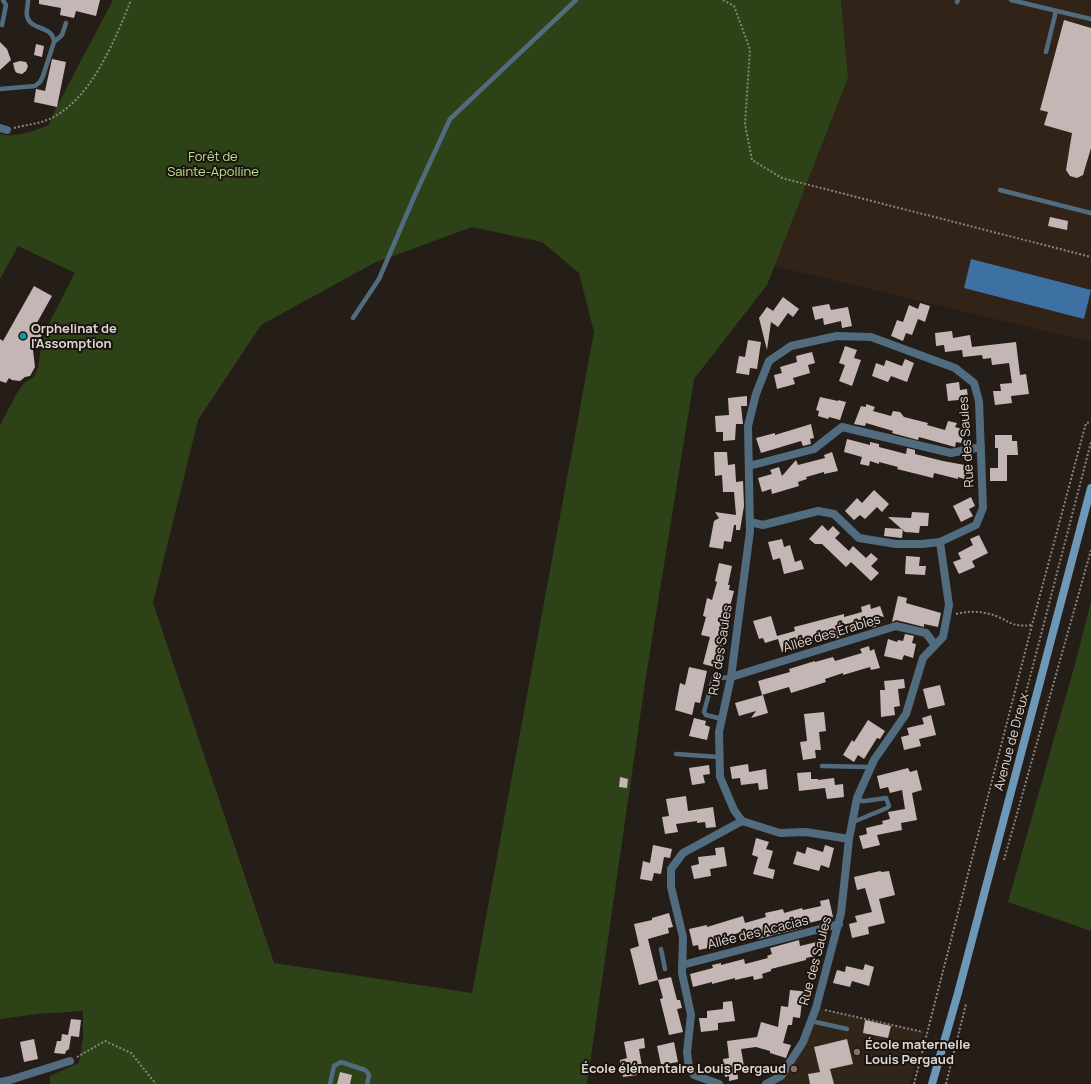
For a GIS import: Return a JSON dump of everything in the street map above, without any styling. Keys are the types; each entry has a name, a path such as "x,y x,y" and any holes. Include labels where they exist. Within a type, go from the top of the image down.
{"main road":[{"name":"Avenue de Dreux","path":"932,1084 958,993 1090,492"},
{"name":"Avenue de Dreux","path":"938,1084 958,993"}],"street":[{"name":"Rue des Saules","path":"742,821 734,810 720,777 719,757 720,732 731,677 750,522 748,426 756,394 768,361 791,346 837,336 871,337 955,368 974,383 979,401 983,508 976,525 940,542 949,605 943,637 923,658 906,714 874,760 857,798 849,840 839,924 816,1008 803,1042 781,1076 766,1084"},
{"path":"749,466 814,449 842,427 951,453 981,447"},
{"path":"750,522 763,525 818,511 834,514 859,538 896,544 940,542"},
{"name":"Allée des Érables","path":"731,677 896,626 926,633 935,645"},
{"path":"720,1084 694,1076 689,1068 687,1052 691,1015 682,973 683,937 671,887 671,869 683,853 742,821 780,833 806,832 849,840"},
{"name":"Allée des Acacias","path":"682,965 839,924"},
{"path":"0,1082 70,1061"}],"lane":[{"path":"2,25 6,5 3,0"},
{"path":"28,0 26,15 29,21 32,24 52,33 54,42"},
{"path":"353,318 379,279 450,119 576,0"},
{"path":"1011,0 1091,19"},
{"path":"1046,52 1056,11"},
{"path":"0,89 35,86 40,82 54,42 62,35 66,23"},
{"path":"1000,190 1091,213"},
{"path":"722,719 706,715 704,712 713,679 731,677"},
{"path":"676,754 719,757"},
{"path":"822,766 870,767"},
{"path":"852,822 889,806 886,798 865,801 857,798"},
{"path":"660,949 665,969"},
{"path":"811,1021 847,1029"},
{"path":"330,1084 334,1066 341,1062 368,1072 369,1076 366,1084"}],"path":[{"path":"4,129 47,120 69,108 94,78 120,29 131,0"},
{"path":"723,0 734,6 750,49 745,124 752,160 782,178 1091,257"},
{"path":"914,1084 1032,625 1086,423 1091,422"},
{"path":"1001,791 1091,442"},
{"path":"1002,864 1091,550"},
{"path":"947,616 970,611 992,615 1015,626 1032,625"},
{"path":"946,1084 966,1001"},
{"path":"816,1008 923,1032"},
{"path":"70,1061 105,1041 131,1053 156,1084"}],"shaded area":[{"path":"841,0 1091,0 1091,342 774,266 848,78"},
{"name":"École maternelle Louis Pergaud","path":"816,1008 923,1032 910,1084 766,1084 781,1075 803,1042"}],"green space":[{"name":"Forêt de Sainte-Apolline","path":"113,0 841,0 848,78 767,285 694,379 646,676 587,1084 50,1084 50,1076 79,1063 83,1039 83,1011 37,1014 0,1019 0,425 24,383 34,377 38,368 42,343 50,321 75,273 18,246 0,279 0,134 12,135 31,132 49,125 55,110","holes":["472,227 542,242 579,273 594,332 472,993 274,963 153,603 198,420 261,325 374,263"]},
{"path":"1091,602 1091,931 1008,902"}],"water":[{"path":"971,259 1091,290 1084,319 964,288"}],"building":[{"path":"39,0 100,0 96,16 76,11 74,18 60,15 61,8 39,4"},
{"path":"1064,20 1091,28 1091,148 1083,175 1077,178 1070,176 1066,170 1072,133 1044,125 1048,112 1040,110"},
{"path":"0,42 7,49 11,60 0,70"},
{"path":"36,44 44,46 42,57 34,55"},
{"path":"52,59 66,62 57,107 34,102 36,89 45,91"},
{"path":"20,61 26,62 28,66 26,71 22,74 15,71 13,63"},
{"path":"1050,217 1068,221 1067,230 1048,226"},
{"name":"Orphelinat de l'Assomption","path":"34,286 52,296 34,328 43,333 33,350 35,367 30,376 25,377 20,381 9,378 6,383 0,381 0,339 3,341"},
{"path":"783,297 799,309 793,317 788,313 778,327 771,322 767,350 759,318 767,307 773,311"},
{"path":"920,303 930,306 925,322 918,319 912,335 906,333 903,341 891,336 897,320 903,322 909,305 918,309"},
{"path":"829,304 831,310 848,307 852,326 842,328 841,321 824,325 823,318 815,320 812,307"},
{"path":"952,331 953,338 970,335 972,347 1016,342 1020,375 1026,374 1029,394 1011,396 1012,403 995,405 993,391 1001,391 1000,384 1012,383 1009,363 992,365 991,358 983,359 982,355 963,357 962,350 945,352 944,345 936,346 935,333"},
{"path":"748,340 761,342 757,369 750,368 749,375 736,373 739,356 745,357"},
{"path":"845,346 857,350 854,358 861,360 852,386 839,381 845,365 839,363"},
{"path":"812,352 815,363 808,365 810,373 793,378 795,384 777,389 774,375 782,373 780,367 797,362 796,356"},
{"path":"905,359 914,363 907,382 891,376 888,382 872,376 876,363 884,366 886,360 902,366"},
{"path":"959,382 960,390 967,389 968,399 948,401 946,384"},
{"path":"747,396 747,406 741,406 743,424 736,424 735,440 723,441 723,432 716,432 715,416 729,415 728,398"},
{"path":"820,397 846,402 840,420 818,416 819,411 816,410"},
{"path":"866,404 875,407 873,411 891,416 893,411 900,412 904,417 928,423 927,425 945,430 948,421 957,423 955,427 965,430 961,443 956,442 955,447 919,437 918,440 892,433 893,431 866,423 865,426 854,424 861,406 866,407"},
{"path":"811,424 814,438 810,439 811,444 803,446 801,441 761,453 756,438 775,433 775,435"},
{"path":"995,435 1012,435 1012,441 1017,441 1018,455 1007,455 1007,481 990,481 990,468 998,468 998,448 995,448"},
{"path":"847,439 870,445 870,442 879,444 879,447 906,454 907,448 915,450 915,454 970,466 967,480 934,473 933,478 897,469 898,467 879,462 879,464 870,461 869,466 860,464 862,457 844,452"},
{"path":"714,452 727,452 728,465 735,464 736,482 743,481 744,506 740,530 736,530 736,525 734,525 731,542 724,541 723,549 709,547 714,521 719,518 715,512 736,515 734,492 723,492 722,475 715,476"},
{"path":"832,452 838,471 824,474 824,472 806,477 807,479 798,482 799,486 772,494 771,489 762,492 758,478 772,474 770,470 779,467 782,476 796,460 798,465 825,458 824,455"},
{"path":"874,490 889,504 882,512 877,507 865,519 860,515 854,520 845,511 857,498 862,503"},
{"path":"971,497 975,506 969,509 973,516 961,522 953,506"},
{"path":"912,512 929,513 928,526 920,526 919,533 905,532 888,517 911,518"},
{"path":"822,525 828,531 833,526 840,533 835,538 849,551 853,546 866,558 871,553 878,559 871,566 879,573 871,581 851,562 846,567 822,544 815,544 809,539"},
{"path":"885,528 903,529 902,538 884,536"},
{"path":"979,535 988,553 972,561 975,567 959,574 953,562 961,559 958,553 973,545 970,539"},
{"path":"782,539 784,547 790,545 795,562 801,560 804,569 784,574 780,558 773,560 768,542"},
{"path":"906,556 920,557 919,566 926,566 925,575 905,574"},
{"path":"719,563 732,566 728,585 730,585 729,590 734,591 725,626 728,627 719,658 721,659 719,668 703,664 710,637 701,635 706,617 703,616 707,598 712,600 717,582 715,581"},
{"path":"898,596 907,598 906,603 941,613 938,627 924,624 924,627 896,620 892,622"},
{"path":"870,604 871,609 880,606 884,617 880,616 882,624 872,628 871,623 846,631 847,635 835,639 833,635 803,644 804,647 796,650 796,648 782,652 778,639 765,643 763,638 759,639 753,621 771,616 777,636 795,631 794,627 844,614 844,617 862,612 861,607"},
{"path":"905,634 914,636 912,643 916,644 913,658 904,655 902,660 884,656 888,639 897,642 898,640 903,641"},
{"path":"869,646 870,651 874,649 880,668 871,670 870,667 843,675 843,673 825,679 826,682 791,693 789,687 762,695 758,681 790,672 789,669 815,661 833,657 835,661 862,653 860,649"},
{"path":"689,667 707,671 700,703 695,702 692,715 675,710 680,683 685,685"},
{"path":"904,679 905,688 898,689 900,706 894,707 895,715 881,717 880,690 885,690 884,681"},
{"path":"940,685 945,705 928,709 923,689"},
{"path":"763,695 768,713 751,718 756,711 739,716 735,703"},
{"path":"824,712 826,731 819,732 821,750 815,750 816,758 803,760 800,742 807,741 804,714"},
{"path":"931,715 936,735 919,739 921,746 904,750 901,737 909,735 907,728 924,724 922,718"},
{"path":"694,718 706,721 705,725 710,727 707,740 689,736"},
{"path":"868,720 885,731 880,739 877,738 864,759 858,755 854,762 843,755 852,740 854,742"},
{"path":"748,764 749,772 766,769 768,789 759,790 758,783 741,785 740,778 732,779 730,767"},
{"path":"709,765 710,774 703,775 705,783 692,785 689,768"},
{"path":"908,768 910,772 917,770 922,790 912,793 917,820 901,823 902,830 877,835 880,845 863,849 859,836 867,834 866,828 883,824 882,821 890,819 888,812 905,809 902,790 890,793 888,787 880,789 877,776"},
{"path":"811,772 811,779 818,780 834,778 835,785 843,784 844,797 827,799 825,788 799,791 797,773"},
{"path":"620,777 628,779 627,788 619,787"},
{"path":"686,796 688,811 713,807 716,827 706,828 705,822 697,823 697,821 676,824 678,832 665,834 662,817 669,816 666,799"},
{"path":"756,838 769,842 766,849 773,851 768,868 775,870 773,879 753,874 758,857 752,855"},
{"path":"653,845 672,849 670,858 664,857 661,874 654,873 652,881 640,879 643,861 650,863"},
{"path":"825,845 834,848 829,868 821,865 819,871 793,864 797,851 805,854 807,847 823,852"},
{"path":"724,847 727,866 710,869 711,876 694,879 691,866 699,864 698,857 716,855 715,848"},
{"path":"880,871 889,871 895,895 879,899 885,923 868,927 869,934 852,938 849,924 857,922 855,916 872,912 865,888 857,890 854,877"},
{"path":"829,899 833,917 801,925 802,928 758,939 757,934 752,935 750,930 724,937 725,941 707,946 708,948 699,950 698,945 693,946 689,929 707,925 707,927 743,916 745,923 766,917 765,913 783,909 784,913 802,908 803,910 821,906 820,901"},
{"path":"669,913 673,927 668,928 669,933 648,939 658,980 639,985 630,949 639,946 634,924 652,920 652,918"},
{"path":"799,940 800,946 821,941 824,954 771,969 771,971 762,974 763,978 754,980 753,976 735,980 735,978 693,987 690,974 713,968 712,965 721,963 721,965 744,959 745,964 768,958 767,956 772,954 770,948"},
{"path":"865,964 874,967 869,986 852,981 850,987 833,983 837,970 845,972 846,966 863,970"},
{"path":"671,977 677,1000 680,1000 682,1008 677,1009 683,1032 669,1035 660,999 663,998 658,980"},
{"path":"790,990 810,992 809,1001 802,1001 800,1018 793,1017 792,1025 788,1025 783,1043 791,1045 786,1058 756,1047 741,1049 744,1066 737,1067 738,1079 729,1081 729,1076 725,1077 723,1059 729,1058 727,1041 757,1037 761,1022 778,1027 781,1006 788,1007"},
{"path":"732,1001 735,1021 718,1023 718,1030 701,1032 699,1018 707,1018 707,1011 723,1009 723,1002"},
{"path":"71,1019 81,1020 79,1037 71,1036 69,1049 65,1054 54,1053 57,1041 61,1041 62,1034 68,1035"},
{"path":"865,1020 891,1026 888,1038 863,1033"},
{"path":"644,1038 645,1048 639,1049 642,1066 635,1067 637,1075 623,1077 620,1060 627,1058 624,1042"},
{"path":"34,1039 38,1059 24,1062 20,1042"},
{"path":"847,1039 853,1064 830,1069 834,1084 810,1084 808,1074 820,1072 814,1047"},
{"path":"674,1042 678,1062 661,1065 657,1046"},
{"path":"340,1072 352,1075 350,1084 337,1084"}],"place":[{"name":"Orphelinat de l'Assomption","path":"23,336"},
{"name":"École maternelle Louis Pergaud","path":"857,1052"},
{"name":"École élémentaire Louis Pergaud","path":"794,1069"}]}
